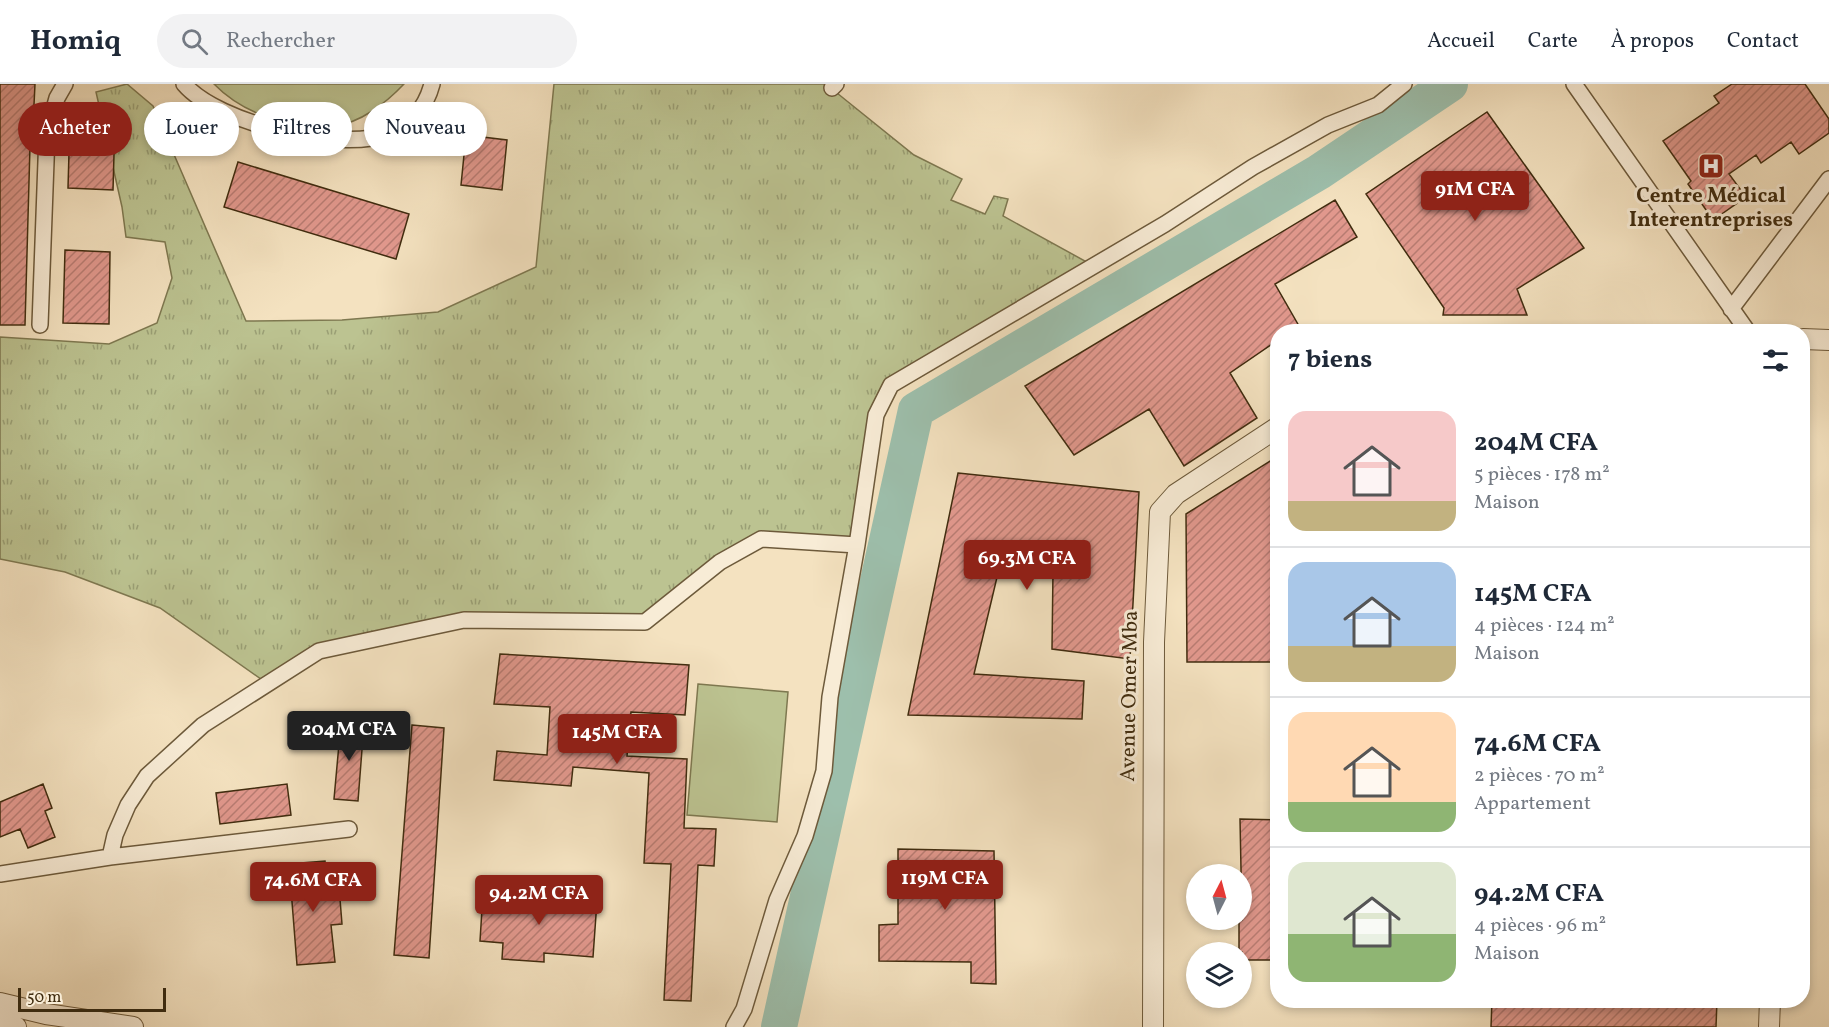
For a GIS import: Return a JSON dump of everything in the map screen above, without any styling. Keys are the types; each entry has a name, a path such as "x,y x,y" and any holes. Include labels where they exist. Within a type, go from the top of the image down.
{"street":[{"path":"40,325 47,134 57,98 65,84"},
{"path":"184,84 190,91 222,111 290,134 373,138 391,133 422,111 432,84"},
{"path":"734,1027 744,1009 777,900 805,836 824,771 830,697 857,545 876,415 891,385 1165,224 1253,167 1328,125 1378,105 1404,84"},
{"path":"1574,84 1742,324"},
{"path":"1731,309 1829,180"},
{"path":"1810,339 1829,340"},
{"name":"Avenue Omer Mba","path":"1153,1027 1154,642 1160,512 1176,494 1270,432"},
{"path":"110,857 124,815 147,776 203,725 319,651 464,620 645,622 720,562 761,539 857,545"},
{"path":"0,874 110,857 349,829"},
{"path":"0,1003 46,1014 133,1027"},
{"path":"1769,1027 1770,1008"},
{"path":"0,1022 16,1027"}],"green space":[{"path":"127,84 148,102 144,102 144,156 175,156 246,321 342,320 438,312 536,267 554,84 836,84 832,89 914,155 962,179 951,200 985,214 994,196 1008,199 1003,216 1094,266 891,385 876,415 857,545 761,539 645,622 464,620 319,651 268,684 160,608 65,572 0,559 0,337 109,344 157,323 172,278 165,242 126,237 110,156 132,156 132,102 98,102 96,92"},
{"path":"214,84 404,84 385,102 364,102 364,116 352,121 352,102 251,102 251,110 226,95"},
{"path":"698,684 788,692 777,822 687,815"}],"building":[{"path":"0,84 35,84 34,102 18,102 18,156 30,156 25,325 0,325"},
{"path":"1732,84 1805,84 1829,119 1829,133 1799,154 1791,142 1761,163 1756,155 1729,174 1746,197 1713,220 1688,184 1691,181 1663,141 1719,103 1714,96"},
{"path":"1487,112 1584,248 1517,289 1527,315 1443,315 1444,308 1366,194"},
{"path":"487,138 507,140 502,190 461,185 464,156 487,156"},
{"path":"69,156 114,156 113,190 68,188"},
{"path":"238,162 409,214 396,259 224,207"},
{"path":"1335,200 1357,237 1275,284 1298,324 1270,324 1270,346 1230,373 1257,418 1184,466 1149,409 1074,455 1025,386"},
{"path":"65,250 110,252 109,324 63,323"},
{"path":"1270,461 1270,662 1187,662 1186,514"},
{"path":"958,473 1139,492 1130,659 1052,649 1053,571 998,573 974,674 1084,681 1082,719 908,715"},
{"path":"500,654 689,665 685,715 631,712 627,756 687,759 684,828 716,829 714,866 698,865 691,1001 664,1000 671,864 644,863 649,773 573,767 571,786 494,780 497,751 547,755 550,707 494,704"},
{"path":"341,722 364,724 358,801 334,799"},
{"path":"412,725 444,728 429,958 394,955"},
{"path":"43,784 52,808 45,811 55,837 28,848 20,829 0,837 0,802"},
{"path":"287,784 291,815 220,824 216,793"},
{"path":"1240,819 1270,820 1270,960 1252,960 1252,942 1239,942 1239,930 1252,930 1252,864 1241,864"},
{"path":"898,849 994,851 996,984 971,983 971,962 879,961 879,925 898,924"},
{"path":"325,861 329,900 340,899 342,924 331,925 335,962 297,965 289,864"},
{"path":"483,893 597,901 593,957 544,953 544,962 502,959 503,943 480,941"},
{"path":"1492,1008 1717,1008 1716,1027 1491,1027"}],"waterway":[{"path":"779,1027 916,410 1319,172 1450,84"}],"place":[{"name":"Centre Médical Interentreprises","path":"1711,166"}]}
